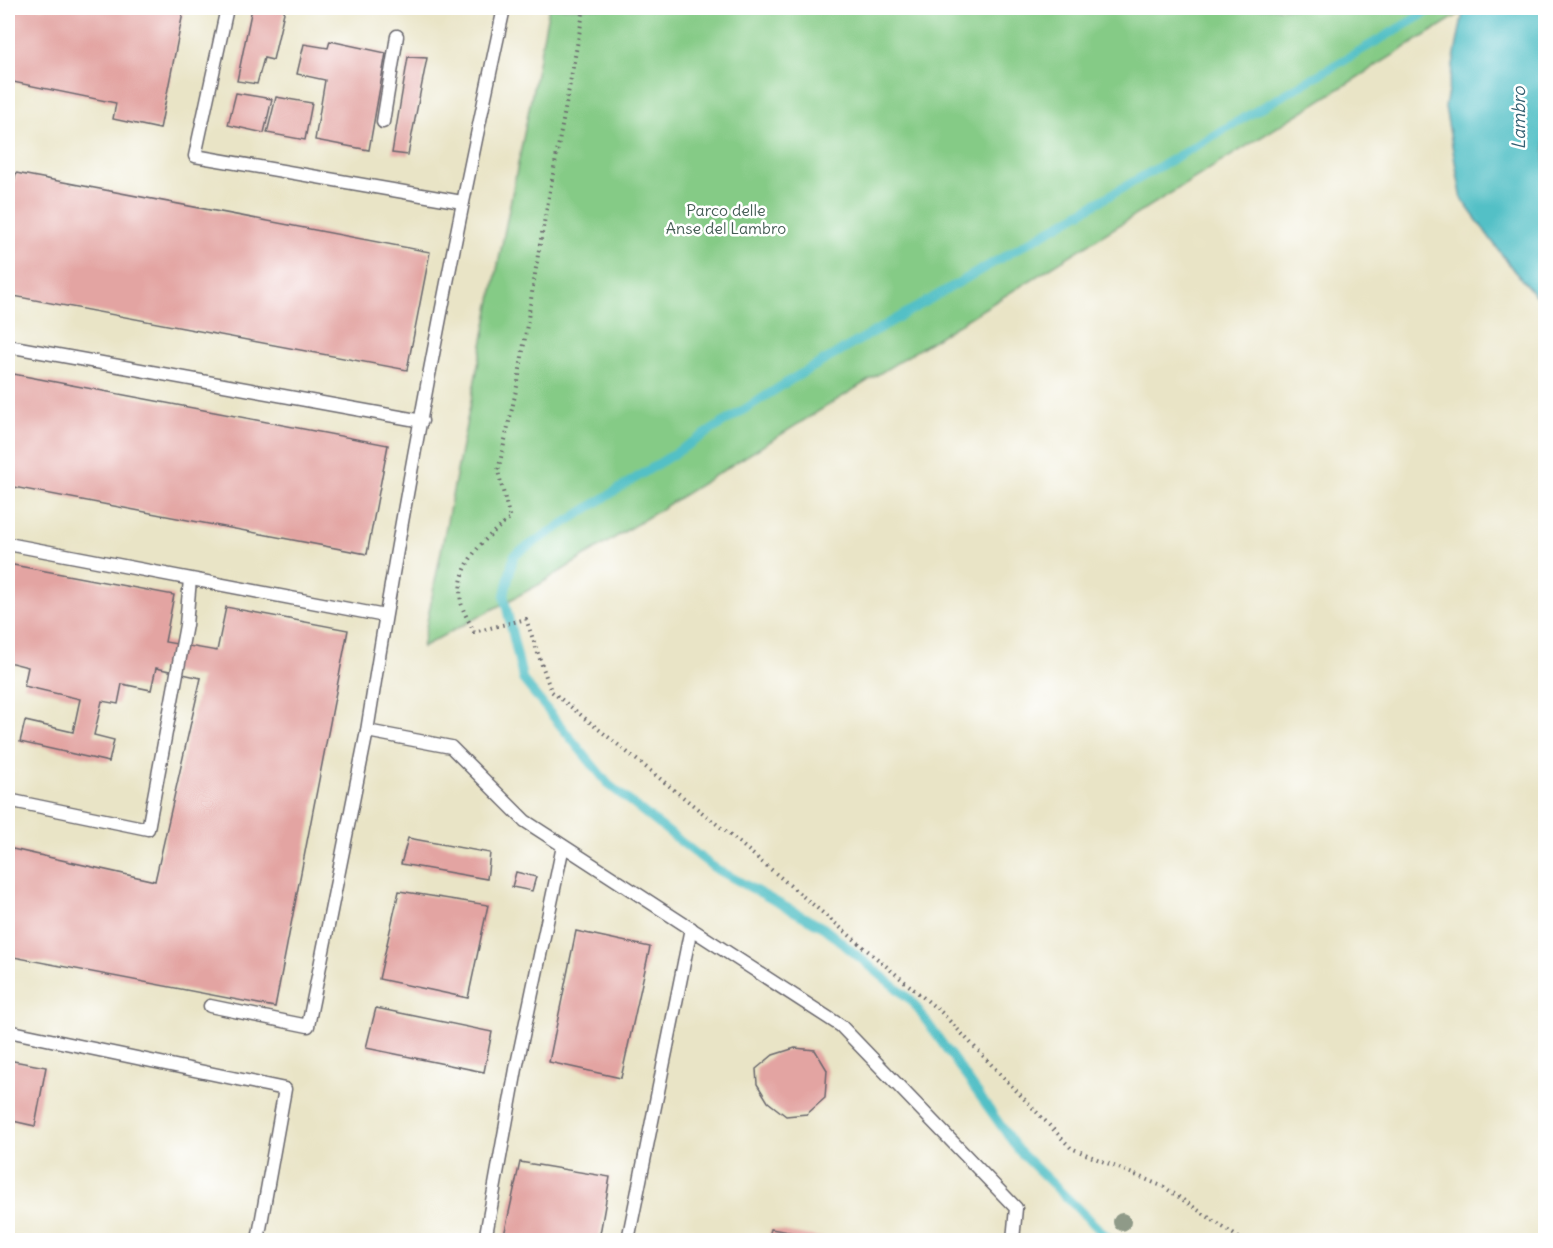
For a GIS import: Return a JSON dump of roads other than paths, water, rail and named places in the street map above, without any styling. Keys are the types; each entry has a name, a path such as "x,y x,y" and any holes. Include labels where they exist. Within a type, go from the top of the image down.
{"lane":[{"path":"227,8 195,156 462,202"},
{"path":"210,1006 308,1026 367,731 385,616 462,202 504,8"},
{"path":"383,122 397,36"},
{"path":"8,346 422,421"},
{"path":"8,544 385,616"},
{"path":"8,800 148,829 186,625 190,579"},
{"path":"367,731 451,747 525,821 841,1026 1016,1208 1013,1240"},
{"path":"485,1240 516,1069 563,846"},
{"path":"628,1240 691,928"},
{"path":"8,1031 285,1089 258,1240"}],"water":[{"name":"Lambro","path":"1467,8 1545,8 1545,306 1514,271 1462,200 1445,107 1463,12"}],"waterway":[{"path":"1110,1240 1019,1151 912,1001 824,928 713,867 609,785 523,680 504,597 514,555 794,378 1434,8"}],"park label":[{"name":"Parco delle Anse del Lambro","path":"726,219"}]}
